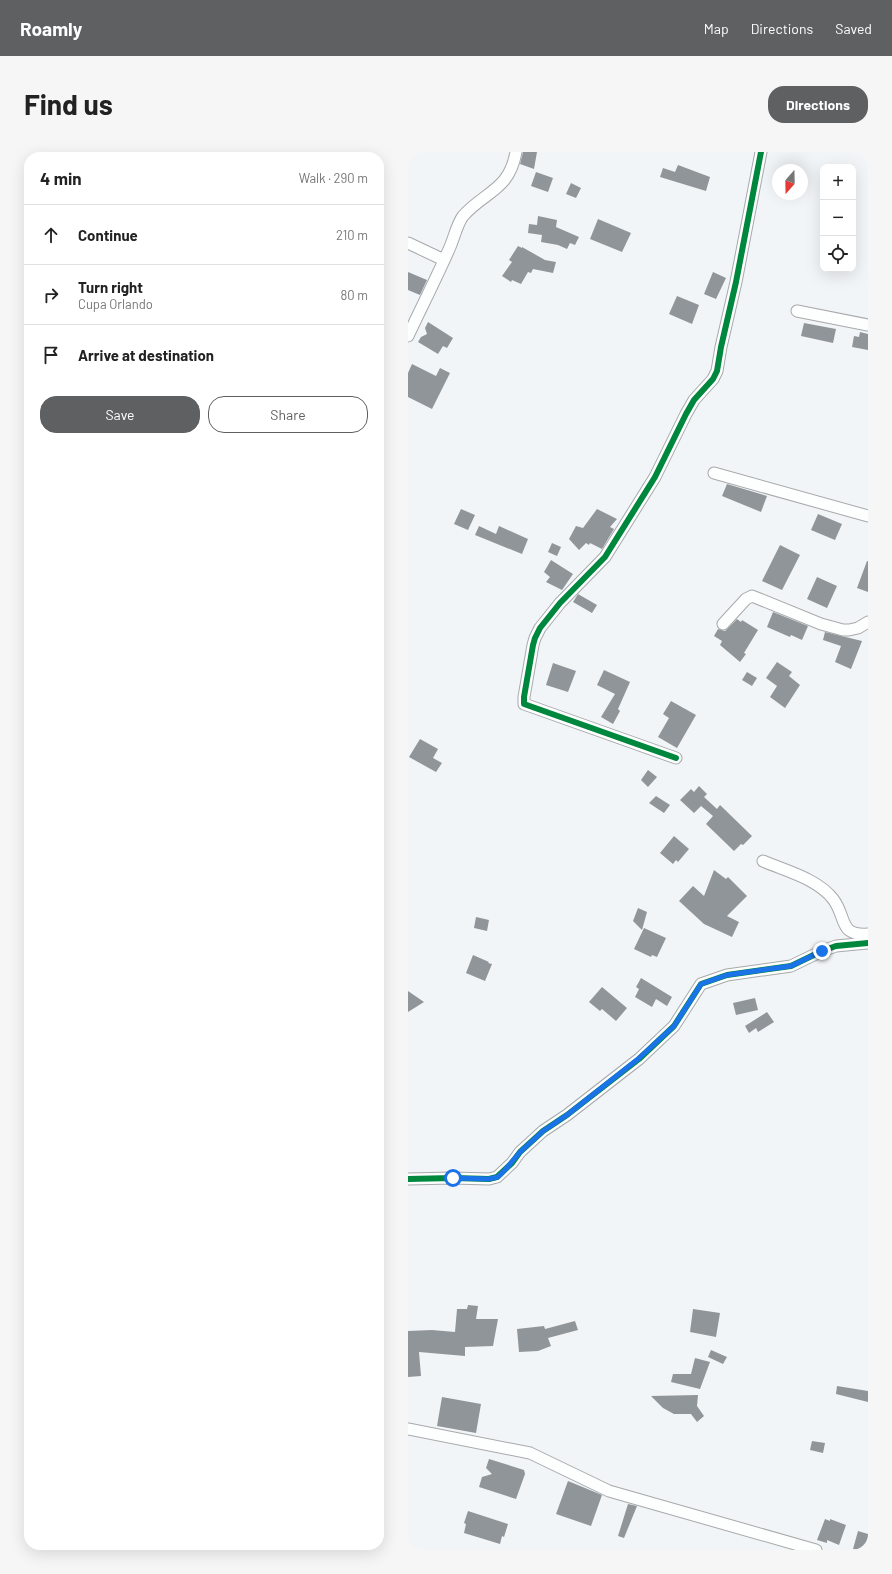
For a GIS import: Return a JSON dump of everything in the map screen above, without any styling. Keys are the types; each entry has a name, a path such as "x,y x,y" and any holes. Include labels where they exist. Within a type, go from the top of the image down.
{"street":[{"path":"408,336 462,218 474,205 494,191 506,179 516,152"},
{"path":"676,758 524,704 524,697 533,645 540,628 560,603 605,557 655,477 694,400 713,379 717,371 761,152"},
{"path":"408,243 444,260"},
{"path":"797,311 868,325"},
{"path":"714,473 868,516"},
{"path":"723,624 746,599 752,596 821,624 843,630 858,628 868,622"},
{"path":"763,861 808,880 823,889 833,899 847,929 853,933 868,934"},
{"path":"408,1179 489,1179 498,1177 520,1152 543,1131 567,1115 638,1059 674,1026 701,984 727,975 791,966 836,946 868,943"},
{"path":"408,1429 530,1453 609,1491 816,1550"}],"building":[{"path":"523,152 537,152 534,169 520,164"},
{"path":"678,165 710,177 706,191 660,177 663,168 675,172"},
{"path":"536,172 553,178 548,192 531,186"},
{"path":"571,183 581,188 576,198 566,194"},
{"path":"538,216 557,220 556,227 579,237 575,245 570,243 567,249 558,245 541,242 542,235 528,233 529,224 537,225"},
{"path":"598,219 631,233 622,252 590,239"},
{"path":"518,246 545,260 556,262 553,273 533,269 531,273 528,272 521,284 512,280 511,282 502,276 512,262 509,260"},
{"path":"408,272 427,280 420,295 408,290"},
{"path":"713,272 726,278 716,299 704,294"},
{"path":"677,296 699,305 692,324 669,314"},
{"path":"428,322 453,338 447,348 443,346 438,354 418,342 421,337 427,334 425,328"},
{"path":"804,323 836,329 833,343 801,336"},
{"path":"860,332 868,334 868,350 852,347 854,336 859,337"},
{"path":"412,364 436,376 440,368 450,373 432,409 408,397 408,373"},
{"path":"727,484 767,496 761,512 722,496"},
{"path":"461,509 475,515 468,530 454,524"},
{"path":"597,509 617,519 610,527 614,529 602,549 590,543 589,545 586,543 579,550 569,539 576,526 583,528"},
{"path":"818,514 842,524 835,540 811,530"},
{"path":"479,526 496,534 499,526 528,539 522,554 475,535"},
{"path":"552,543 561,547 557,556 548,552"},
{"path":"780,545 800,555 782,590 762,581"},
{"path":"551,560 573,574 562,590 546,582 550,577 544,572"},
{"path":"868,561 868,592 857,588"},
{"path":"817,577 837,586 827,608 807,599"},
{"path":"578,594 597,605 592,613 573,602"},
{"path":"773,612 808,626 802,640 791,635 790,637 767,627"},
{"path":"737,619 741,622 742,620 758,630 744,653 746,654 740,662 720,645 722,641 714,636 718,629 725,631"},
{"path":"825,632 862,641 851,669 835,662 841,646 823,640"},
{"path":"777,662 792,672 789,676 800,685 785,708 770,697 777,686 766,678"},
{"path":"553,663 576,671 568,692 546,685"},
{"path":"604,670 630,682 618,709 620,711 613,724 601,717 615,694 597,685"},
{"path":"747,672 757,678 752,686 742,680"},
{"path":"671,701 696,715 677,748 658,737 669,718 663,714"},
{"path":"420,739 438,749 433,758 442,763 436,772 409,757"},
{"path":"648,770 657,777 648,787 641,780"},
{"path":"699,786 707,794 704,797 717,809 720,805 752,836 734,851 706,824 713,816 701,806 694,813 680,800 691,789 694,792"},
{"path":"656,796 670,805 664,813 649,803"},
{"path":"674,836 689,849 678,862 676,860 673,864 660,853"},
{"path":"714,870 726,879 728,877 747,896 727,916 739,922 732,937 704,924 679,901 693,886 704,896"},
{"path":"638,908 647,912 642,930 633,921"},
{"path":"476,917 489,920 487,931 474,928"},
{"path":"644,928 666,938 657,957 652,955 651,957 634,949"},
{"path":"473,955 492,964 485,981 466,973"},
{"path":"641,978 672,997 667,1006 656,999 652,1007 635,997 639,989 636,987"},
{"path":"602,987 627,1008 616,1021 602,1009 600,1011 589,1002"},
{"path":"408,991 424,1002 408,1012"},
{"path":"755,998 758,1010 736,1015 733,1003"},
{"path":"767,1012 774,1022 758,1032 756,1028 749,1033 745,1026"},
{"path":"468,1305 478,1306 476,1319 498,1319 493,1346 465,1347 465,1356 419,1352 421,1376 408,1377 408,1331 432,1330 455,1332 457,1309 467,1309"},
{"path":"693,1309 720,1313 716,1337 690,1332"},
{"path":"575,1321 578,1330 548,1338 551,1346 538,1351 519,1352 517,1329 544,1326 545,1329"},
{"path":"711,1350 727,1357 723,1364 708,1357"},
{"path":"695,1358 710,1362 700,1389 671,1382 673,1374 691,1374"},
{"path":"837,1386 868,1391 868,1402 836,1394"},
{"path":"698,1395 697,1406 704,1416 697,1422 691,1414 674,1414 663,1408 651,1396"},
{"path":"442,1397 481,1404 476,1433 437,1426"},
{"path":"812,1441 825,1443 823,1453 810,1450"},
{"path":"489,1459 524,1470 525,1474 516,1499 479,1487 482,1477 492,1474 486,1468"},
{"path":"568,1481 602,1495 591,1526 556,1514"},
{"path":"628,1504 637,1506 624,1538 618,1536"},
{"path":"468,1511 508,1524 500,1544 464,1533 466,1524 464,1523"},
{"path":"825,1519 830,1521 830,1519 846,1525 839,1545 827,1540 827,1543 817,1540"},
{"path":"858,1531 868,1534 868,1550 853,1549"}],"cycle path":[{"path":"676,758 524,704 524,697 533,645 540,628 560,603 605,557 655,477 694,400 713,379 717,371 761,152"},
{"path":"408,1179 489,1179 497,1177 512,1163 520,1152 543,1131 567,1115 639,1059 674,1026 701,984 727,975 791,966 836,946 868,943"}],"route":[{"path":"453,1178 489,1179 498,1177 512,1163 520,1152 543,1131 567,1115 638,1059 674,1026 701,984 727,975 775,967 791,966 822,951"}]}
